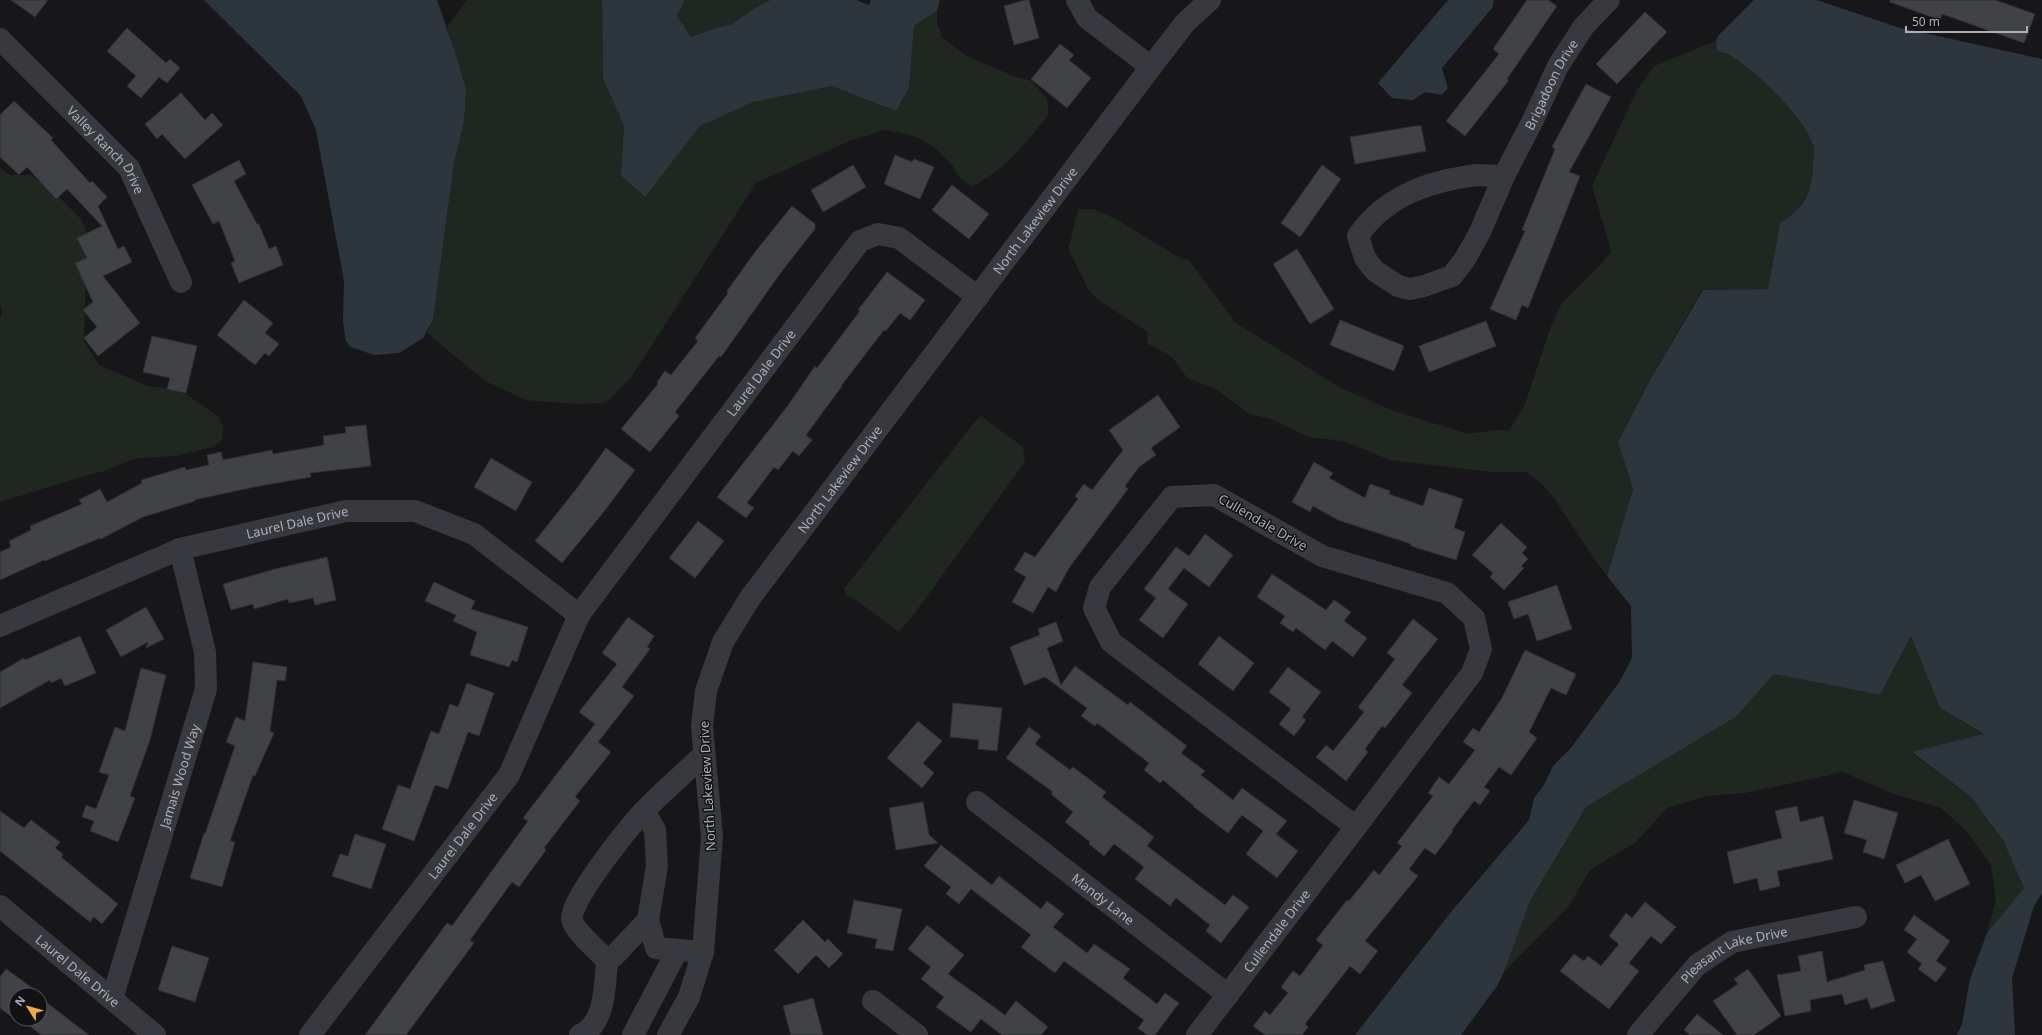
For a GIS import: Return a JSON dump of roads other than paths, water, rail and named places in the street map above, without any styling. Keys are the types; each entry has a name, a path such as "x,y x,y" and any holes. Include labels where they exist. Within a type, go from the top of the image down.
{"street":[{"path":"1077,0 1087,18 1150,67"},
{"name":"North Lakeview Drive","path":"668,1035 688,997 703,952 712,836 702,726 706,691 723,642 750,598 1150,67 1184,23 1210,0"},
{"name":"Brigadoon Drive","path":"1504,176 1477,175 1445,179 1422,186 1394,201 1367,222 1358,236 1365,258 1375,271 1386,280 1398,286 1410,289 1424,286 1452,276 1465,259 1480,232 1504,176 1533,120 1558,66 1584,26 1609,0"},
{"name":"Valley Ranch Drive","path":"1,42 129,168 181,282"},
{"name":"Laurel Dale Drive","path":"310,1035 509,774 579,615 860,241 878,234 900,238 978,297"},
{"name":"Cullendale Drive","path":"1197,1035 1356,827 1472,673 1481,648 1474,618 1447,593 1322,556 1214,495 1172,497 1100,587 1094,608 1111,642 1356,827"},
{"name":"Laurel Dale Drive","path":"0,626 180,549 346,511 415,511 474,534 579,615"},
{"name":"Jamais Wood Way","path":"112,999 206,689 205,652 180,549"},
{"path":"580,1035 588,1032 603,1005 607,960 578,930 572,920 571,912 581,894 644,811 704,754"},
{"name":"Mandy Lane","path":"978,802 1228,995"},
{"path":"644,811 655,830 657,866 648,920 656,948 677,951 703,952"},
{"name":"Laurel Dale Drive","path":"0,906 155,1035"},
{"name":"Pleasant Lake Drive","path":"1638,1035 1697,965 1732,942 1856,917"},
{"path":"607,960 614,956 648,920"},
{"path":"633,1035 677,951"},
{"path":"872,1001 917,1035"}]}
